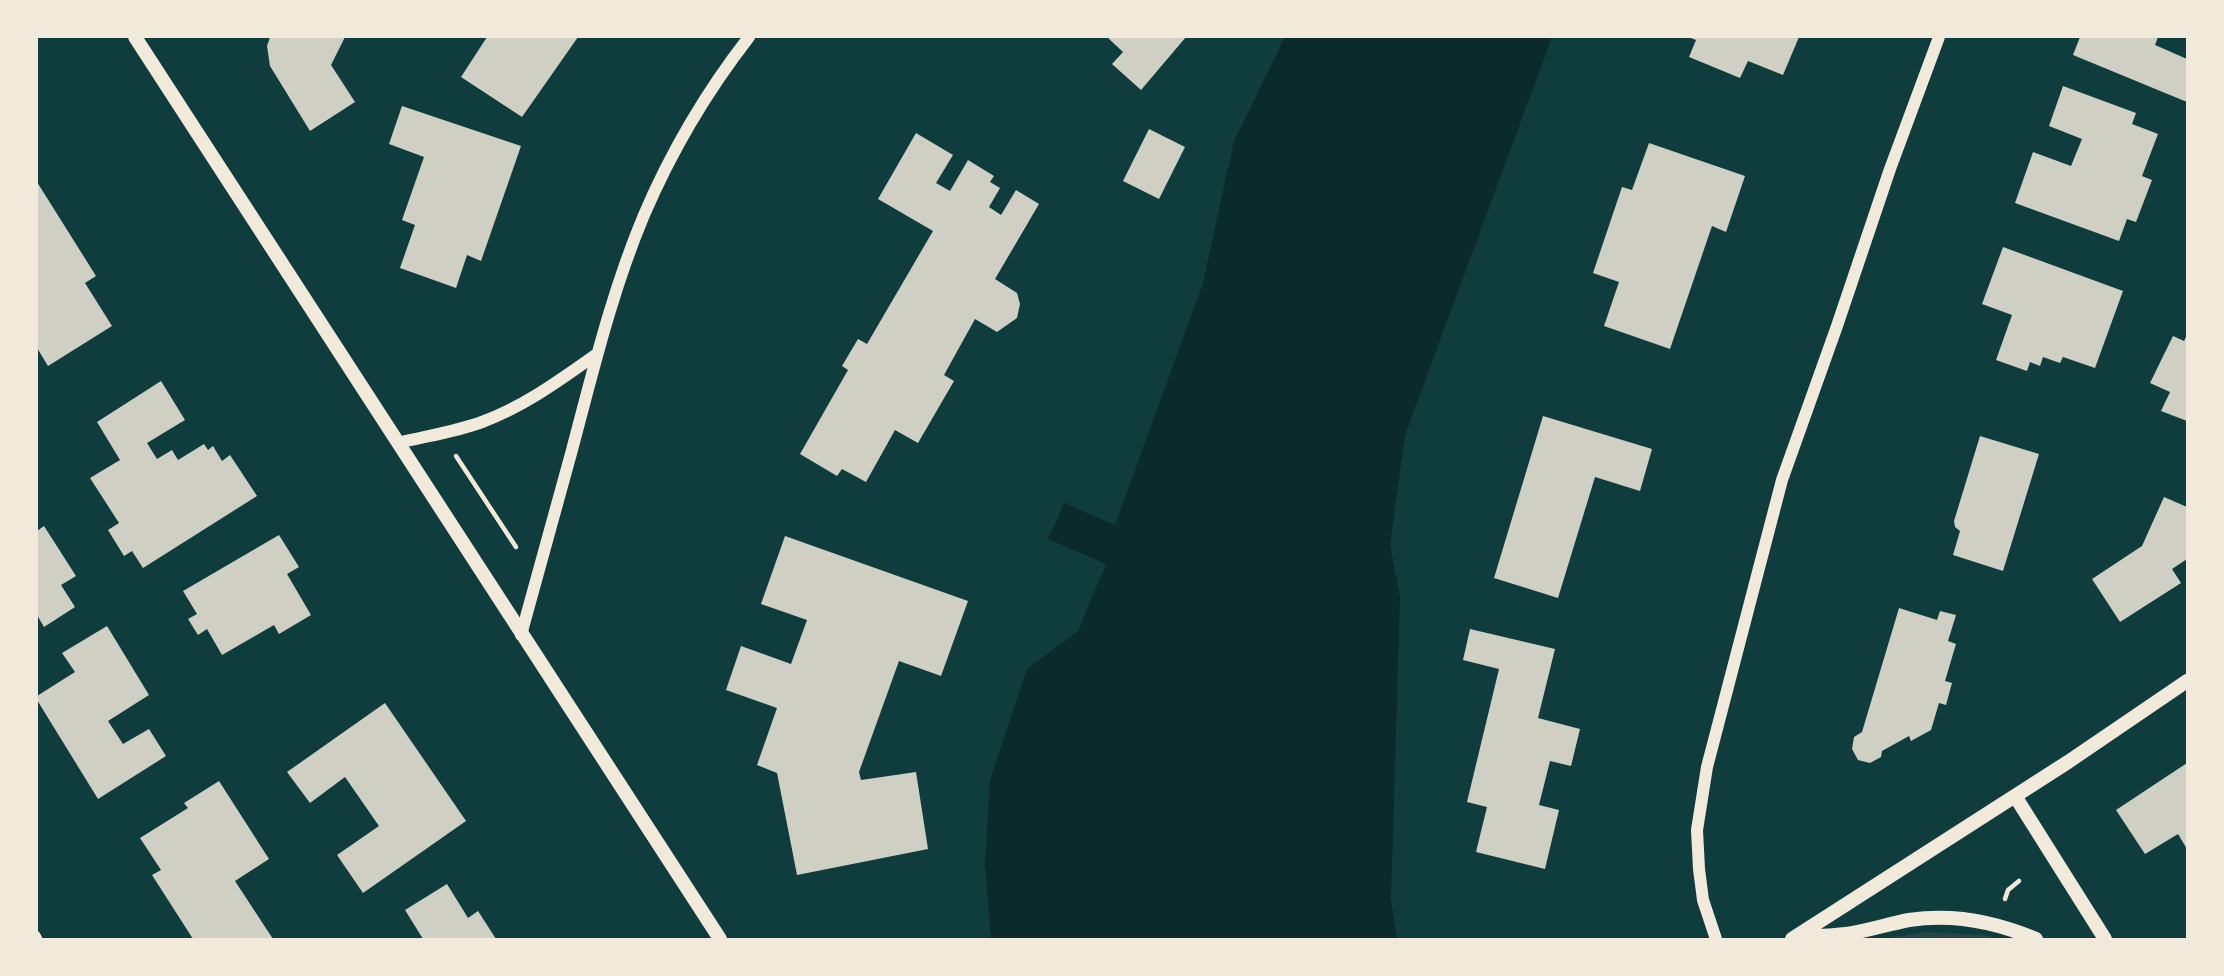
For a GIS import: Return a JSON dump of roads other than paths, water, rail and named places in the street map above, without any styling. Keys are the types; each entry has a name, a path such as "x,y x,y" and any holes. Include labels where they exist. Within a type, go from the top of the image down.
{"main road":[{"path":"135,37 720,939"},
{"path":"1794,938 2015,796 2187,681"},
{"path":"2015,796 2105,939"},
{"path":"1794,938 1847,934 1912,920 1936,918 1977,920 2036,939"}],"street":[{"path":"521,635 597,354 643,216 665,170 720,75 749,37"},
{"path":"1716,939 1703,900 1699,869 1697,830 1707,767 1782,481 1890,169 1939,37"},
{"path":"398,443 481,422 511,409 544,392 597,354"}]}
